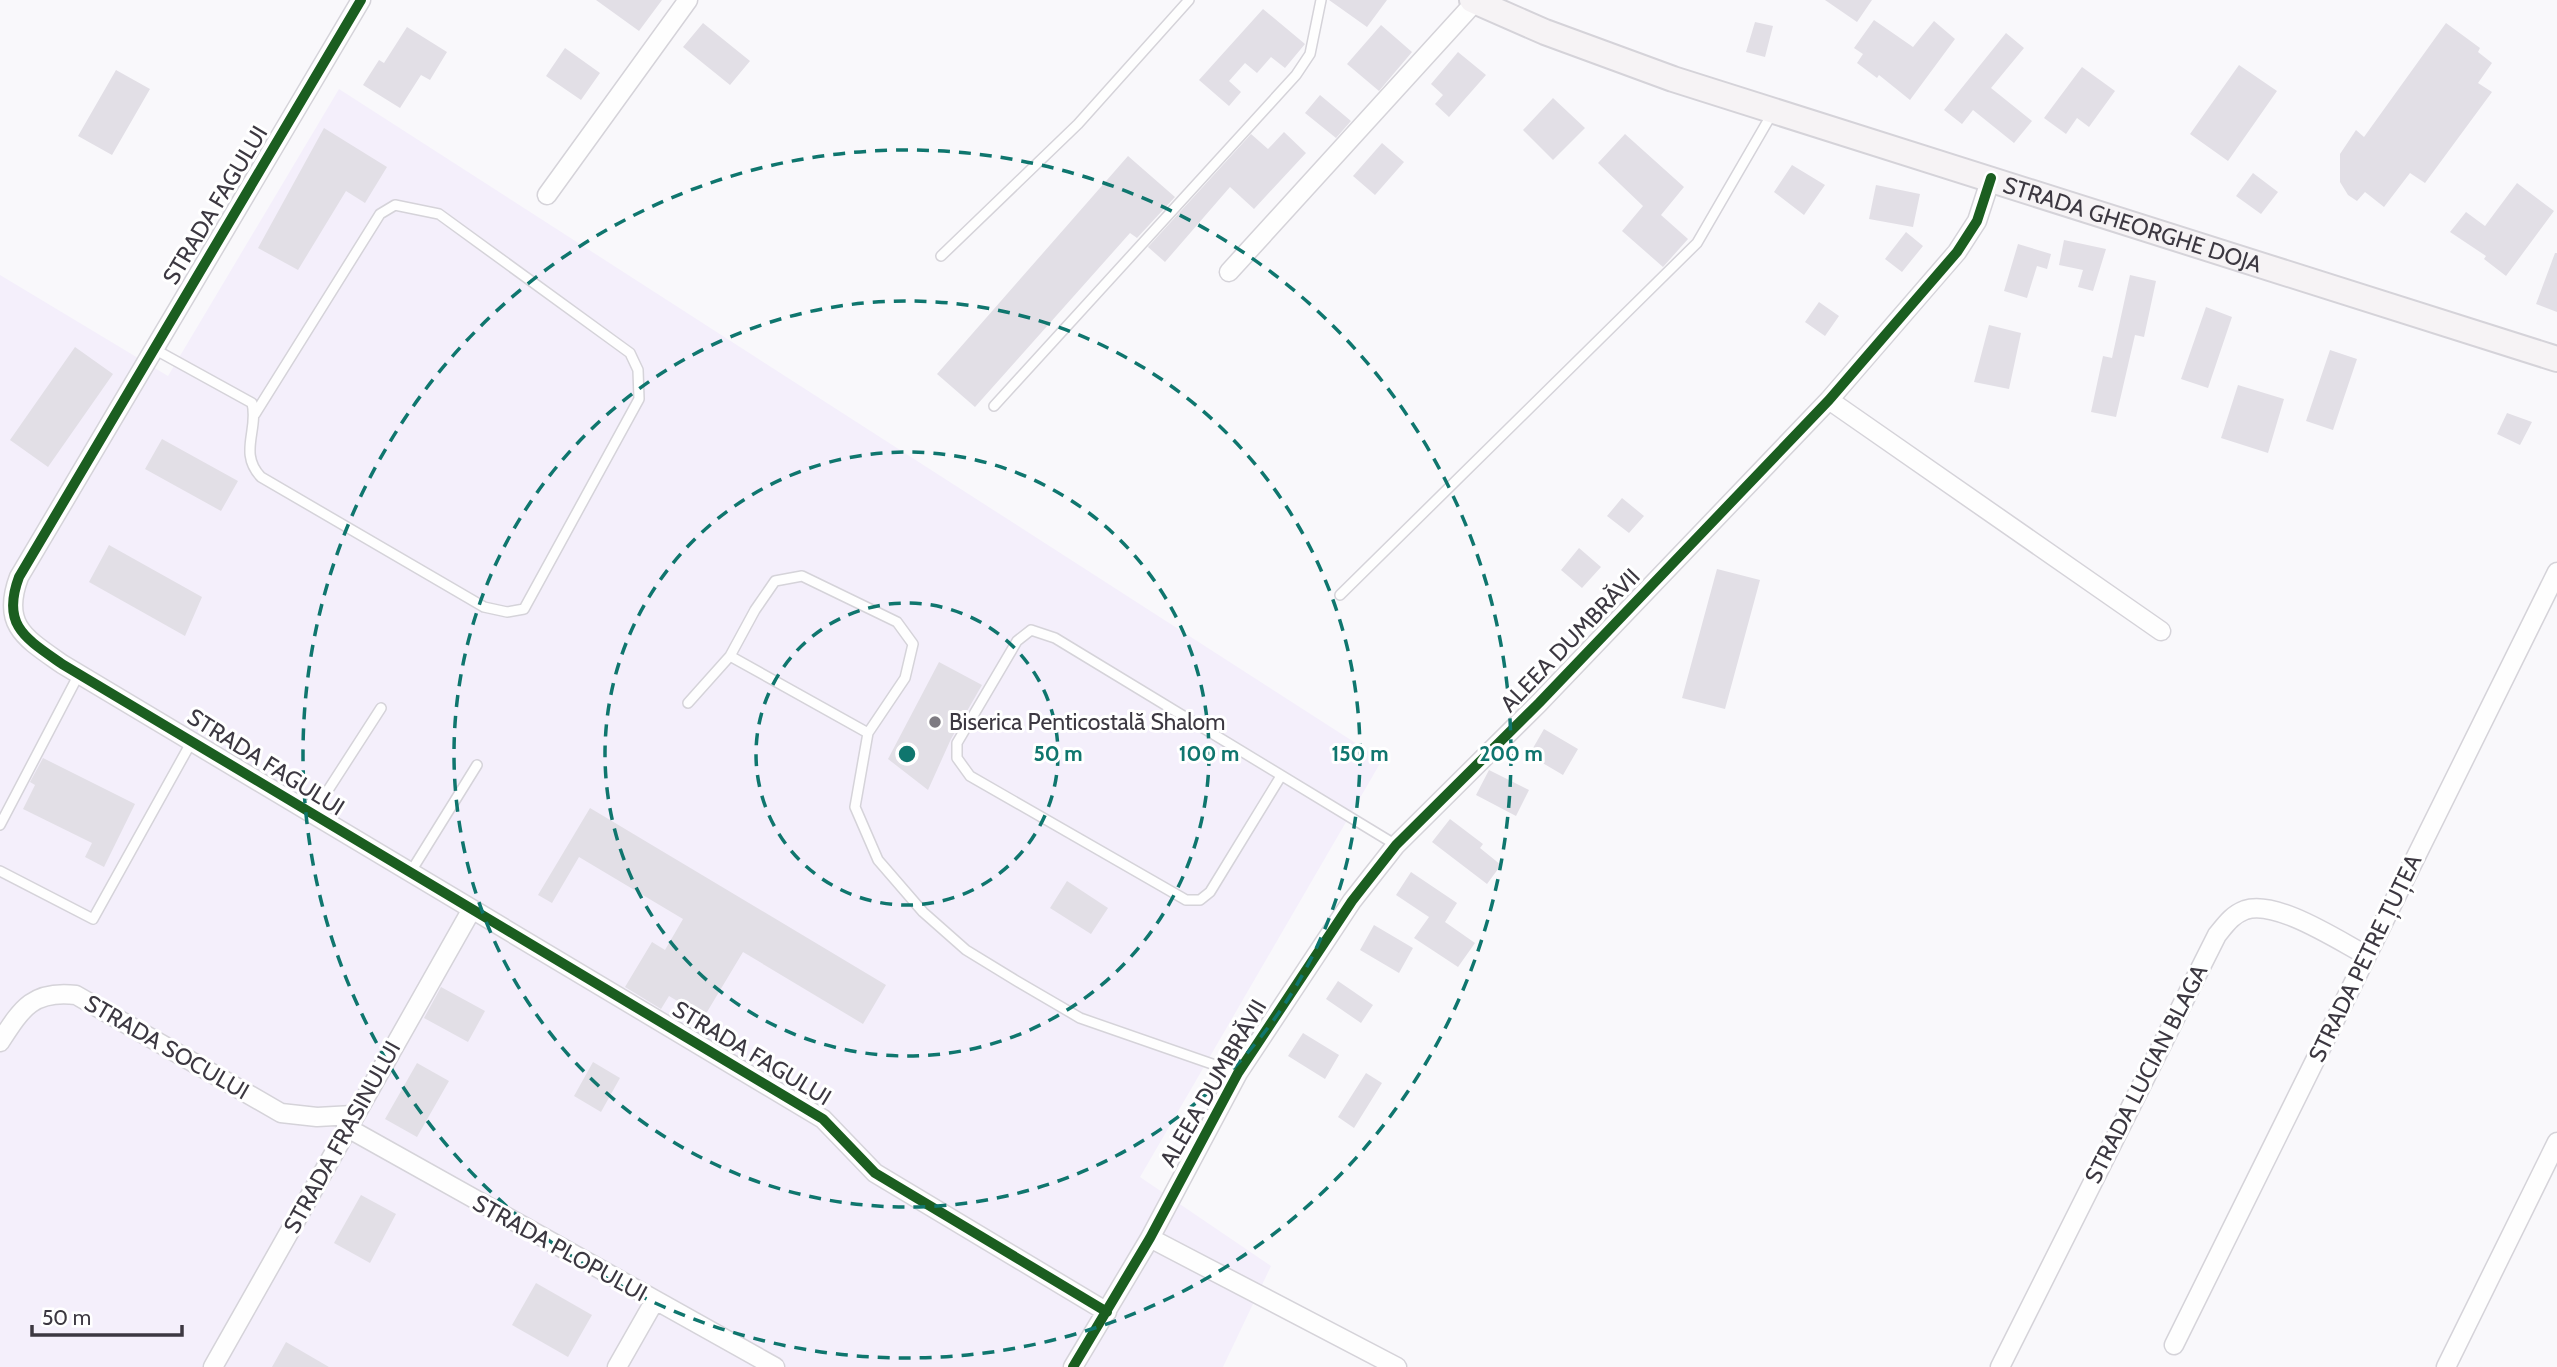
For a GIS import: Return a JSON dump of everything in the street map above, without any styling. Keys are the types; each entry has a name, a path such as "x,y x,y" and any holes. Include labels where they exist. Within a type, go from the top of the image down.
{"main road":[{"name":"STRADA GHEORGHE DOJA","path":"1473,1 1673,79 2557,359"}],"street":[{"name":"STRADA FAGULUI","path":"361,0 19,577 10,602 16,622 33,644 79,674 311,816 472,908 823,1119 876,1173 1107,1312"},
{"path":"547,195 688,0"},
{"path":"1228,272 1473,1"},
{"name":"ALEEA DUMBRĂVII","path":"1073,1367 1150,1238 1238,1073 1307,965 1396,845 1539,704 1829,400 1956,252 1976,220 1991,178"},
{"path":"1829,400 2161,631"},
{"name":"STRADA PETRE ȚUȚEA","path":"2174,1345 2557,572"},
{"name":"STRADA FRASINULUI","path":"213,1367 349,1121 472,908"},
{"name":"STRADA LUCIAN BLAGA","path":"2000,1367 2217,934 2231,917 2248,909 2287,914 2366,956"},
{"name":"STRADA SOCULUI","path":"0,1042 20,1011 37,998 55,993 76,995 281,1113 349,1121"},
{"name":"STRADA PLOPULUI","path":"349,1121 654,1302 775,1367"},
{"path":"2446,1367 2557,1142"},
{"path":"1150,1238 1397,1367"},
{"path":"617,1367 654,1302"}],"lane":[{"path":"940,256 1078,124 1189,0"},
{"path":"994,407 1296,75 1310,54 1321,0"},
{"path":"1340,595 1697,243 1774,111"},
{"path":"154,349 252,403 255,414 248,446 252,468 261,477 484,607 507,612 524,609 639,399 638,370 630,353 439,214 395,205 380,214 255,414"},
{"path":"688,704 730,656 755,610 775,581 802,576 897,622 913,644 905,678 868,733 855,807 878,860 923,912 966,950 1080,1018 1238,1073"},
{"path":"1281,776 1209,892 1200,900 1186,900 970,776 957,758 957,743 1017,641 1031,630 1055,638 1396,845"},
{"path":"730,656 868,733"},
{"path":"0,825 79,674"},
{"path":"311,816 382,708"},
{"path":"0,871 93,919 192,741"},
{"path":"410,873 477,765"}],"shaded area":[{"path":"339,89 1382,760 1140,1177 1271,1266 1223,1367 0,1367 0,275 168,376"}],"building":[{"path":"596,0 662,0 639,31"},
{"path":"1329,0 1387,0 1367,27"},
{"path":"1825,0 1872,0 1857,22"},
{"path":"1263,9 1305,44 1285,68 1271,57 1257,73 1245,63 1229,81 1241,92 1229,106 1199,80"},
{"path":"1874,20 1913,47 1934,21 1955,39 1910,100 1879,75 1877,78 1857,63 1863,54 1854,48"},
{"path":"1755,22 1773,26 1765,57 1746,52"},
{"path":"703,23 750,61 730,85 683,47"},
{"path":"2446,23 2480,48 2478,52 2492,63 2478,83 2492,92 2425,183 2410,173 2384,207 2365,192 2357,201 2348,195 2340,182 2340,154 2356,130 2364,137"},
{"path":"1381,25 1412,52 1379,91 1347,64"},
{"path":"407,27 447,52 430,80 421,75 400,108 363,85 379,60 384,63"},
{"path":"2006,33 2024,48 1991,88 2032,121 2014,143 1973,110 1962,124 1944,110"},
{"path":"565,48 600,73 581,100 546,76"},
{"path":"1458,52 1486,75 1449,117 1435,104 1443,95 1431,84"},
{"path":"2239,65 2277,91 2228,161 2190,134"},
{"path":"2082,67 2115,91 2089,127 2077,118 2066,134 2044,118"},
{"path":"116,70 150,89 112,155 78,136"},
{"path":"1320,95 1351,121 1336,138 1305,113"},
{"path":"1553,98 1585,128 1553,160 1523,130"},
{"path":"324,128 387,167 365,203 346,191 298,270 258,248"},
{"path":"1284,132 1306,153 1254,209 1230,187 1165,262 1148,247 1251,134 1268,149"},
{"path":"1625,134 1684,187 1661,215 1688,239 1663,267 1622,231 1643,206 1598,163"},
{"path":"1382,143 1404,162 1375,195 1353,176"},
{"path":"1128,156 1175,197 1137,238 1130,233 975,407 937,374"},
{"path":"1792,165 1825,185 1804,215 1774,192"},
{"path":"2253,173 2278,192 2261,214 2236,196"},
{"path":"2517,183 2554,211 2506,276 2484,259 2486,256 2450,232 2466,212 2485,226"},
{"path":"1876,185 1920,194 1913,227 1869,219"},
{"path":"1906,232 1923,246 1902,272 1885,259"},
{"path":"2064,240 2106,249 2093,291 2078,287 2083,270 2059,265"},
{"path":"2018,244 2051,254 2047,269 2037,266 2027,298 2004,291"},
{"path":"2557,253 2557,312 2536,304"},
{"path":"2130,275 2156,281 2144,337 2135,335 2116,417 2091,412 2103,356 2112,358"},
{"path":"1819,302 1839,316 1825,336 1805,322"},
{"path":"2206,307 2232,317 2208,388 2181,379"},
{"path":"1989,325 2021,333 2009,389 1974,382"},
{"path":"75,347 113,374 48,467 10,440"},
{"path":"2330,350 2357,359 2333,430 2306,421"},
{"path":"2238,385 2284,399 2268,453 2221,438"},
{"path":"2507,413 2532,422 2520,445 2497,434"},
{"path":"162,439 238,481 221,511 145,469"},
{"path":"1622,498 1644,516 1629,533 1607,516"},
{"path":"109,545 202,597 185,636 89,582"},
{"path":"1579,548 1601,567 1582,588 1561,570"},
{"path":"1717,569 1760,580 1725,709 1682,698"},
{"name":"Biserica Penticostală Shalom","path":"939,662 982,685 951,739 928,790 888,759"},
{"path":"1544,729 1578,749 1563,775 1529,755"},
{"path":"43,758 135,804 104,867 85,857 92,843 23,809 35,785 30,782"},
{"path":"1489,770 1529,790 1516,816 1476,795"},
{"path":"590,808 886,985 863,1024 743,952 704,1017 669,996 661,1009 625,987 652,942 665,950 683,919 579,857 552,903 538,895"},
{"path":"1450,819 1483,844 1480,848 1501,865 1487,884 1432,842"},
{"path":"1411,872 1457,903 1445,922 1475,943 1458,967 1414,938 1429,917 1396,895"},
{"path":"1067,881 1108,908 1091,934 1050,908"},
{"path":"1374,925 1413,948 1399,973 1360,950"},
{"path":"1338,981 1373,1005 1361,1023 1326,999"},
{"path":"441,987 485,1011 468,1042 424,1018"},
{"path":"1303,1033 1339,1055 1325,1079 1288,1056"},
{"path":"593,1062 620,1078 601,1112 574,1096"},
{"path":"417,1063 449,1081 417,1137 385,1119"},
{"path":"1366,1073 1382,1083 1354,1128 1338,1117"},
{"path":"361,1195 396,1214 370,1263 334,1243"},
{"path":"536,1283 592,1315 568,1357 512,1325"},
{"path":"286,1342 329,1367 272,1367"}],"cycle path":[{"path":"361,0 19,577 13,607 20,629 27,638 62,664 823,1119 875,1173 1107,1312"},
{"path":"1073,1367 1150,1238 1238,1073 1352,901 1396,845 1539,703 1829,400 1957,252 1977,221 1991,178"}],"place":[{"name":"Biserica Penticostală Shalom","path":"935,722"}]}
